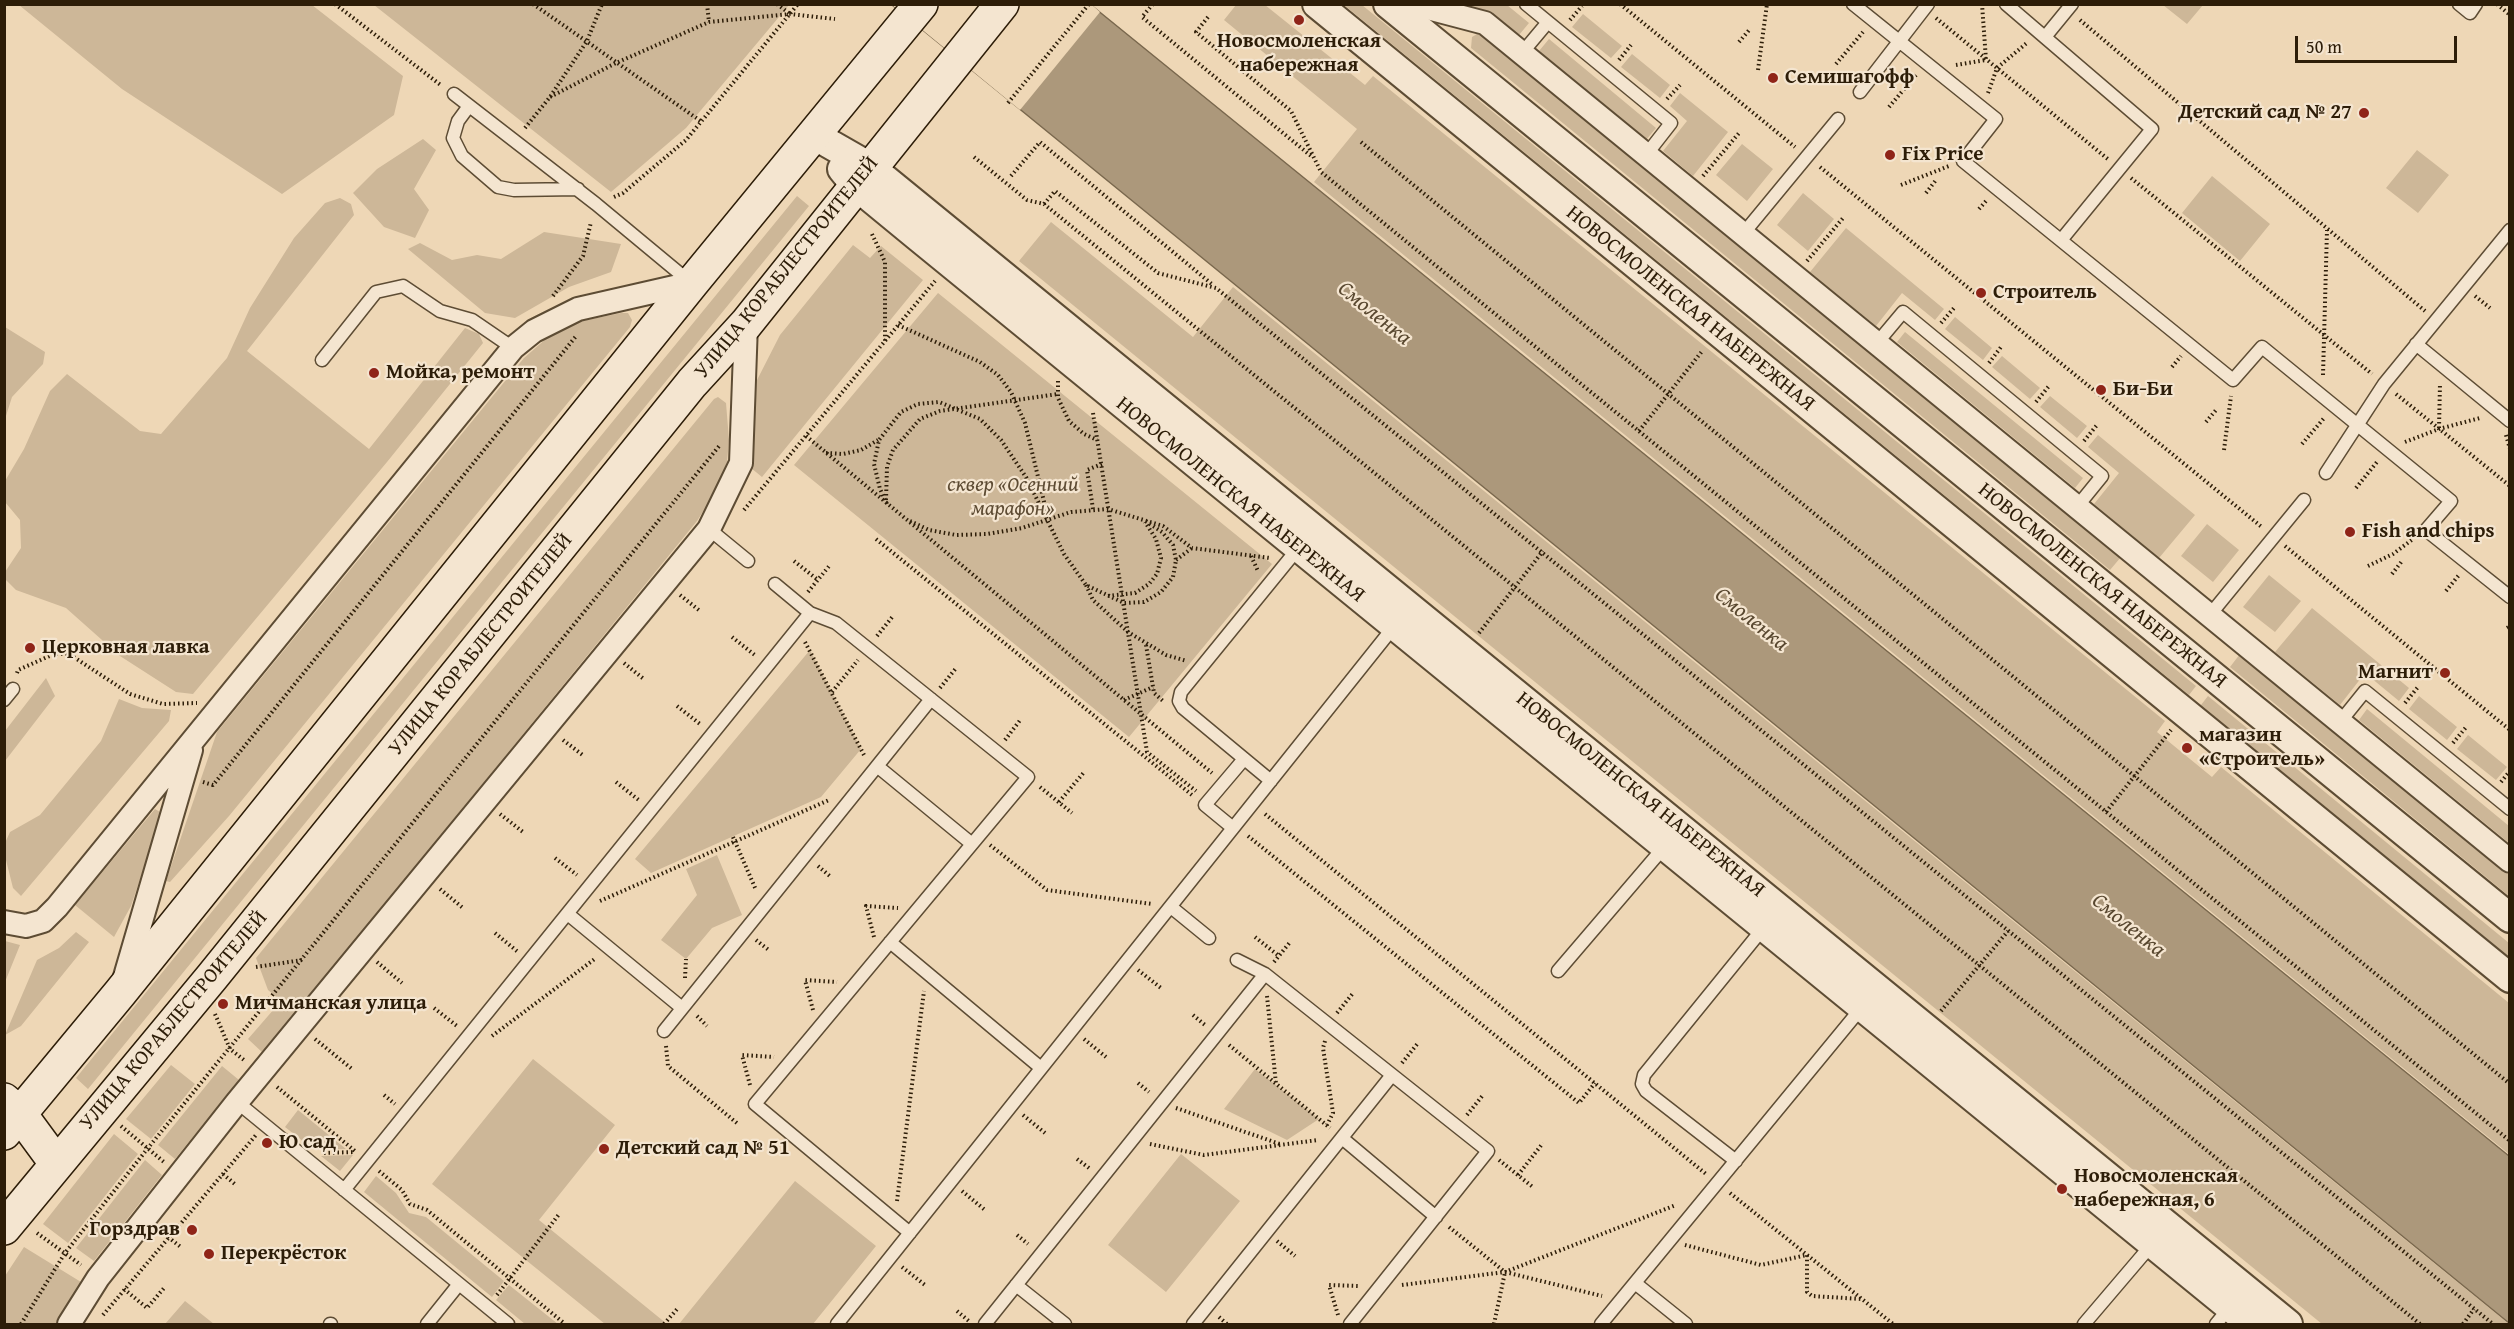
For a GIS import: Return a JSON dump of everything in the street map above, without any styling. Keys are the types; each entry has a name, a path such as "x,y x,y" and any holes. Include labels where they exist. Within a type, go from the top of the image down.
{"main road":[{"name":"УЛИЦА КОРАБЛЕСТРОИТЕЛЕЙ","path":"4,1228 212,977 693,383 746,324 862,176 1002,4"},
{"path":"56,1163 8,1122 120,993 692,284 914,13"}],"street":[{"name":"НОВОСМОЛЕНСКАЯ НАБЕРЕЖНАЯ","path":"1317,4 2510,978"},
{"name":"НОВОСМОЛЕНСКАЯ НАБЕРЕЖНАЯ","path":"1391,7 2510,918"},
{"path":"1391,7 1428,8 1485,23 2510,861"},
{"name":"НОВОСМОЛЕНСКАЯ НАБЕРЕЖНАЯ","path":"814,135 2160,1235 2235,1311 2288,1324"},
{"path":"4,922 26,926 43,921 193,743 513,348 534,331 557,317 602,304 692,284"},
{"path":"69,1324 98,1278 237,1102 709,529 741,463 746,324"},
{"name":"НОВОСМОЛЕНСКАЯ НАБЕРЕЖНАЯ","path":"1402,617 1665,846 1771,918"},
{"path":"120,993 193,743"}],"lane":[{"path":"1527,4 1671,123 1646,155"},
{"path":"1853,4 1996,119 1963,161 2233,380 2262,347 2451,501 2426,530 2510,597"},
{"path":"2006,4 2152,129 2062,239"},
{"path":"2459,4 2470,13 2476,4"},
{"path":"1860,92 1926,7"},
{"path":"2042,35 2070,7"},
{"path":"1522,53 1548,22"},
{"path":"454,94 578,189 692,284"},
{"path":"469,106 458,121 453,138 462,156 498,187 514,190 578,189"},
{"path":"1743,234 1838,119"},
{"path":"2326,473 2384,384 2510,230"},
{"path":"322,360 376,292 403,286 440,311 472,320 513,348"},
{"path":"1877,343 1903,312 2102,476 2076,508"},
{"path":"2416,344 2505,417"},
{"path":"2209,616 2304,500"},
{"path":"709,529 748,561"},
{"path":"1271,781 1183,708 1179,701 1181,692 1306,538"},
{"path":"775,584 810,613 836,623 1028,777 755,1104 910,1233"},
{"path":"344,1190 569,915 810,613"},
{"path":"837,1324 1127,961 1239,830 1253,804 1402,617"},
{"path":"4,700 13,689"},
{"path":"2340,722 2365,691 2510,809"},
{"path":"664,1031 931,699"},
{"path":"1239,830 1207,803 1244,759"},
{"path":"875,769 976,840"},
{"path":"1558,971 1665,846"},
{"path":"1171,907 1209,938"},
{"path":"569,915 682,1008"},
{"path":"1736,1161 1646,1091 1642,1083 1644,1075 1771,918"},
{"path":"890,942 1041,1068"},
{"path":"1237,960 1265,974 1488,1151 1350,1324"},
{"path":"985,1324 1265,974"},
{"path":"1601,1324 1869,998"},
{"path":"1193,1324 1392,1075"},
{"path":"237,1102 508,1324"},
{"path":"1342,1138 1436,1217"},
{"path":"2084,1324 2160,1235"},
{"path":"1635,1283 1686,1324"},
{"path":"427,1324 459,1284"},
{"path":"1016,1285 1065,1324"}],"path":[{"path":"335,4 454,94"},
{"path":"533,4 702,122"},
{"path":"514,140 550,97 587,41 602,4"},
{"path":"707,4 709,22"},
{"path":"777,4 790,14"},
{"path":"547,304 582,256 596,204 623,193 686,140 798,4"},
{"path":"1008,103 1089,4"},
{"path":"1153,4 1142,17 1314,158"},
{"path":"1620,4 1749,109"},
{"path":"1758,70 1767,4"},
{"path":"1982,4 1986,60"},
{"path":"2498,5 2510,6"},
{"path":"2498,5 2510,15"},
{"path":"1926,7 1986,60 2510,486"},
{"path":"2070,7 2435,320"},
{"path":"550,97 616,63 709,22 790,14 835,20"},
{"path":"1208,17 1196,32 1291,111 1321,172 2510,1141"},
{"path":"1836,64 1872,20"},
{"path":"1739,42 1750,29"},
{"path":"1982,108 1997,68 2042,35"},
{"path":"1889,107 1930,66 1986,60"},
{"path":"1011,176 1040,142 1216,288 2493,1324"},
{"path":"1360,142 2510,1084"},
{"path":"974,157 1027,200 1044,204 2420,1324"},
{"path":"1901,185 1963,161"},
{"path":"1926,193 1936,180"},
{"path":"1044,204 1055,191 1158,273 1216,288"},
{"path":"1860,199 2215,490"},
{"path":"2322,396 2326,336 2327,229"},
{"path":"872,234 885,262 885,340"},
{"path":"183,776 213,785 602,304"},
{"path":"898,326 980,362 998,375 1015,400 1025,423 1048,520"},
{"path":"1639,431 1669,396 1715,330"},
{"path":"2439,429 2440,364"},
{"path":"1058,378 1058,394 1069,421 1084,434 1097,440"},
{"path":"2224,450 2233,380"},
{"path":"887,504 885,486 887,467 893,450 920,419 940,411 961,409 977,404 1058,394"},
{"path":"825,453 843,454 861,450 879,440 901,412 918,404 939,402 961,409 980,419 1001,440 1026,477 1064,554 1086,585 1093,600 1128,632 1146,644 1166,655 1206,663"},
{"path":"1092,405 1148,759"},
{"path":"2302,444 2334,406"},
{"path":"2206,422 2216,410"},
{"path":"2356,488 2388,449 2439,429 2505,417"},
{"path":"21,1324 65,1253 743,418"},
{"path":"806,436 1224,783"},
{"path":"879,440 874,464 880,489 887,504"},
{"path":"1093,509 1087,470 1101,464"},
{"path":"904,518 929,530 956,535 987,534 1093,509 1108,509 1163,526 1192,548 1272,559"},
{"path":"1086,585 1105,596 1124,603 1144,602 1161,592 1173,577 1176,560 1173,545 1162,532 1144,520"},
{"path":"1105,596 1122,596 1149,584 1157,574 1161,558 1156,539 1144,520"},
{"path":"2368,566 2393,554 2426,530"},
{"path":"876,539 1148,759 1207,803"},
{"path":"1176,560 1192,548"},
{"path":"1474,639 1543,551"},
{"path":"794,561 818,580"},
{"path":"2392,574 2402,561"},
{"path":"799,603 830,565"},
{"path":"2326,580 2510,730"},
{"path":"677,592 700,611"},
{"path":"832,692 893,616"},
{"path":"798,628 875,769"},
{"path":"732,637 768,666"},
{"path":"1146,644 1154,693 1169,706 1183,708"},
{"path":"13,689 18,670 54,654 69,654 130,694 163,704 198,703"},
{"path":"621,661 645,680"},
{"path":"931,699 957,667"},
{"path":"1124,700 1153,687"},
{"path":"677,706 713,735"},
{"path":"996,751 1021,719"},
{"path":"2106,812 2168,735"},
{"path":"560,737 584,756"},
{"path":"1147,752 1207,803"},
{"path":"1059,802 1085,771"},
{"path":"1028,777 1072,813"},
{"path":"616,782 652,811"},
{"path":"569,915 734,839 862,785"},
{"path":"1253,804 1595,1083 1714,1188 1807,1256 1893,1324"},
{"path":"498,812 523,832"},
{"path":"1239,830 1579,1103 1595,1083"},
{"path":"734,839 763,907"},
{"path":"976,840 1047,890 1171,907"},
{"path":"555,858 591,887"},
{"path":"437,887 463,908"},
{"path":"879,956 866,906 917,910"},
{"path":"1936,1017 2008,931"},
{"path":"495,933 531,962"},
{"path":"1255,937 1279,956"},
{"path":"1276,1085 1265,974 1291,941"},
{"path":"435,1008 470,1036 486,1040 609,948"},
{"path":"244,968 303,960"},
{"path":"1127,961 1161,988"},
{"path":"376,962 402,982"},
{"path":"894,1220 926,973"},
{"path":"818,1029 804,980 856,983"},
{"path":"1327,1125 1333,1113 1323,1048 1329,1024 1354,992"},
{"path":"212,1006 230,1049 252,1066"},
{"path":"1072,1030 1106,1057"},
{"path":"664,1031 668,1066 738,1124"},
{"path":"1217,1034 1342,1138"},
{"path":"314,1039 352,1069"},
{"path":"1392,1075 1418,1043"},
{"path":"755,1104 742,1055 793,1058"},
{"path":"270,1081 402,1190 410,1204 427,1210 565,1324"},
{"path":"1457,1127 1483,1095"},
{"path":"1162,1102 1280,1144"},
{"path":"1011,1106 1045,1133"},
{"path":"102,1316 262,1129"},
{"path":"1132,1140 1204,1155 1342,1138"},
{"path":"1518,1175 1543,1143"},
{"path":"1488,1151 1534,1188"},
{"path":"223,1174 236,1185"},
{"path":"951,1182 985,1210"},
{"path":"1340,1324 1329,1285 1380,1287 1505,1272 1714,1188"},
{"path":"487,1307 560,1214"},
{"path":"1436,1217 1505,1272 1621,1301"},
{"path":"168,1237 182,1248"},
{"path":"1670,1240 1761,1265 1807,1256"},
{"path":"1807,1256 1807,1292 1812,1296 1862,1300"},
{"path":"890,1258 925,1285"},
{"path":"1494,1324 1505,1272"},
{"path":"124,1289 147,1308 164,1288"},
{"path":"664,1324 678,1308"},
{"path":"2463,1324 2474,1309"},
{"path":"957,1311 974,1324"}],"green space":[{"path":"19,5 312,5 403,76 394,115 282,194 122,89"},
{"path":"374,5 789,5 686,128 611,192"},
{"path":"1236,5 1265,5 1365,85 1373,76 2165,721 2157,732 2212,777 2221,767 2509,1003 2509,1154 1314,182 1357,129 1224,20"},
{"path":"1344,5 1362,5 2196,686 2189,695"},
{"path":"1463,5 1507,5 1529,23 1519,35 1492,12"},
{"path":"2163,5 2203,5 2187,24"},
{"path":"1583,14 1622,46 1611,58 1572,27"},
{"path":"1477,34 1482,35 2121,557 2110,570 1471,48 1472,37"},
{"path":"1549,39 1656,128 1646,140 1539,51"},
{"path":"1632,54 1670,85 1660,98 1621,67"},
{"path":"1680,93 1728,132 1693,176 1663,151 1687,121 1670,106"},
{"path":"423,139 436,150 414,189 429,210 415,238 384,227 353,193 377,169"},
{"path":"1742,144 1773,169 1747,201 1716,175"},
{"path":"2417,150 2449,175 2418,213 2386,188"},
{"path":"2212,176 2270,224 2240,261 2182,213"},
{"path":"1803,193 1834,219 1808,251 1777,225"},
{"path":"797,196 809,206 88,1089 76,1078"},
{"path":"340,198 351,204 354,215 247,351 369,449 465,328 479,334 483,343 193,694 176,692 120,656 66,608 16,590 5,579 5,572 21,548 20,520 5,502 5,481 24,449 50,391 67,374 140,431 161,434 227,358 250,308 294,238 325,203"},
{"path":"1051,222 1193,337 1233,287 2509,1324 2322,1324 1019,261"},
{"path":"1846,228 1944,309 1935,320 1902,293 1876,326 1810,272"},
{"path":"544,232 621,244 611,272 569,287 515,318 485,313 408,249 420,243 452,260 477,255 501,259"},
{"path":"853,245 870,258 881,246 923,280 762,477 751,468 752,397 756,382 780,335"},
{"name":"сквер «Осенний марафон»","path":"938,293 1272,564 1129,737 794,465"},
{"path":"628,313 632,320 630,327 229,816 170,882 166,881 217,732 524,358 548,337 577,322"},
{"path":"1955,317 1992,348 1983,360 1945,329"},
{"path":"5,327 45,352 43,364 12,397 5,419"},
{"path":"1905,332 2083,478 2075,488 1897,342"},
{"path":"2002,356 2040,388 2030,399 1992,367"},
{"path":"2050,396 2087,426 2077,438 2040,407"},
{"path":"718,397 726,403 729,440 727,462 716,491 697,521 263,1053 248,1039 281,1001 268,990 256,958 714,399"},
{"path":"2098,435 2195,515 2159,558 2094,504 2119,473 2088,447"},
{"path":"2207,524 2239,550 2213,582 2181,556"},
{"path":"2269,575 2301,601 2275,632 2243,607"},
{"path":"2312,608 2409,688 2399,701 2365,673 2340,705 2275,652"},
{"path":"810,650 861,749 821,797 651,873 635,859"},
{"path":"2240,654 2509,875 2509,896 2230,667"},
{"path":"46,678 55,696 5,761 5,731"},
{"path":"2208,696 2509,943 2509,957 2201,705"},
{"path":"2419,696 2457,727 2447,740 2409,709"},
{"path":"119,699 142,708 171,710 169,721 21,896 13,888 5,856 5,843 10,832 40,815 101,741"},
{"path":"2367,709 2509,826 2509,843 2359,720"},
{"path":"2468,735 2507,767 2496,780 2457,749"},
{"path":"155,809 160,812 160,819 131,906 114,937 75,905"},
{"path":"717,855 742,915 712,928 686,959 661,940 697,895 686,869"},
{"path":"76,932 89,942 21,1026 5,1035 37,960 59,948"},
{"path":"5,941 20,945 5,982"},
{"path":"533,1059 615,1125 539,1220 667,1324 605,1324 432,1184"},
{"path":"171,1065 195,1084 151,1139 126,1119"},
{"path":"222,1066 239,1080 175,1159 158,1145"},
{"path":"1255,1069 1319,1119 1287,1140 1224,1109"},
{"path":"298,1110 346,1149 314,1150 285,1127"},
{"path":"114,1134 138,1154 68,1243 43,1224"},
{"path":"1181,1154 1240,1201 1166,1292 1108,1245"},
{"path":"353,1155 340,1171 321,1156"},
{"path":"145,1160 162,1175 94,1261 76,1248"},
{"path":"376,1176 396,1193 409,1213 426,1217 504,1281 492,1297 364,1192"},
{"path":"795,1181 876,1246 813,1324 679,1324"},
{"path":"24,1247 81,1282 57,1324 5,1324 5,1276"},
{"path":"509,1285 558,1324 525,1324 496,1300"},
{"path":"185,1301 214,1324 165,1324"}],"water":[{"name":"Смоленка","path":"892,5 1091,5 2509,1156 2509,1323"}],"pier":[{"path":"1091,4 1100,12 1020,110 892,5"}],"place":[{"name":"Новосмоленская набережная","path":"1299,20"},
{"name":"Семишагофф","path":"1773,78"},
{"name":"Детский сад № 27","path":"2364,113"},
{"name":"Fix Price","path":"1890,155"},
{"name":"Строитель","path":"1981,293"},
{"name":"Мойка, ремонт","path":"374,373"},
{"name":"Би-Би","path":"2101,390"},
{"name":"Fish and chips","path":"2350,532"},
{"name":"Церковная лавка","path":"30,648"},
{"name":"Магнит","path":"2445,673"},
{"name":"магазин «Строитель»","path":"2187,748"},
{"name":"Мичманская улица","path":"223,1004"},
{"name":"Ю сад","path":"267,1143"},
{"name":"Детский сад № 51","path":"604,1149"},
{"name":"Новосмоленская набережная, 6","path":"2062,1189"},
{"name":"Горздрав","path":"192,1230"},
{"name":"Перекрёсток","path":"209,1254"}]}
